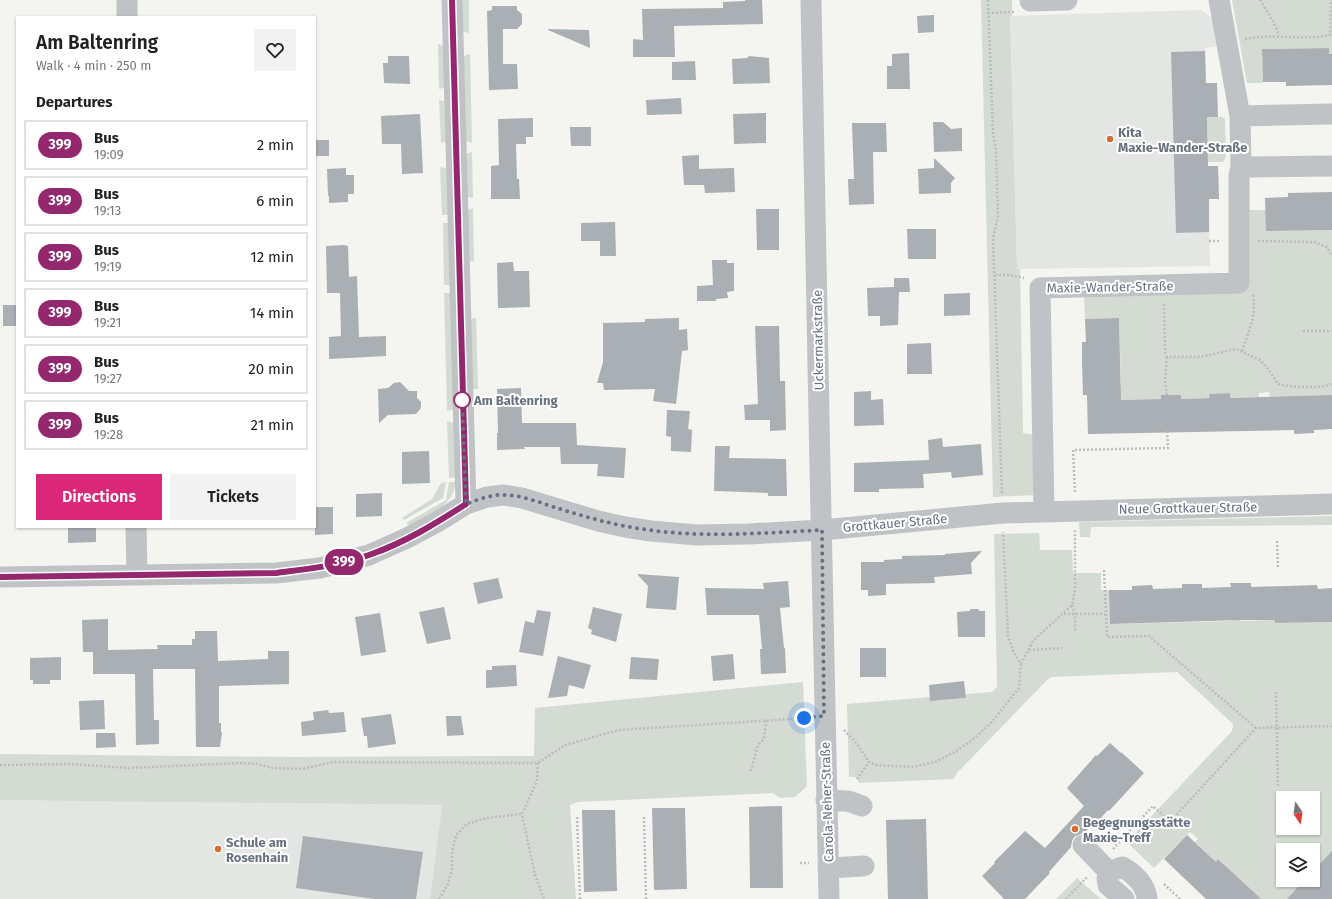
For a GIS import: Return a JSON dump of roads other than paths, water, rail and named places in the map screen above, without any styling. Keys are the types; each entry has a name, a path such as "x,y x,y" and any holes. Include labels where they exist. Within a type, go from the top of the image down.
{"street":[{"path":"127,0 127,16"},
{"path":"452,0 466,504"},
{"name":"Uckermarkstraße","path":"811,0 824,680"},
{"path":"1030,0 1067,0"},
{"path":"1220,0 1240,116 1241,168 1332,166"},
{"path":"1240,116 1332,114"},
{"name":"Maxie-Wander-Straße","path":"1044,511 1040,288 1239,283 1239,176 1241,168"},
{"name":"Grottkauer Straße","path":"0,578 276,573 320,568 369,555 407,538 466,504 487,497 504,494 598,521 625,527 697,535 822,530 1003,513 1044,511"},
{"name":"Neue Grottkauer Straße","path":"1044,511 1332,504"},
{"path":"136,528 137,575"},
{"name":"Carola-Neher-Straße","path":"824,680 829,899"},
{"path":"826,800 848,801 862,806"},
{"path":"1083,845 1110,872"},
{"path":"828,868 864,866"},
{"path":"1124,899 1108,885 1106,878 1110,872 1122,867 1130,871 1142,884 1147,899"}],"place":[{"name":"Kita Maxie-Wander-Straße","path":"1110,139"},
{"name":"Am Baltenring","path":"462,400"},
{"name":"Begegnungsstätte Maxie-Treff","path":"1075,829"},
{"name":"Schule am Rosenhain","path":"218,849"}]}
